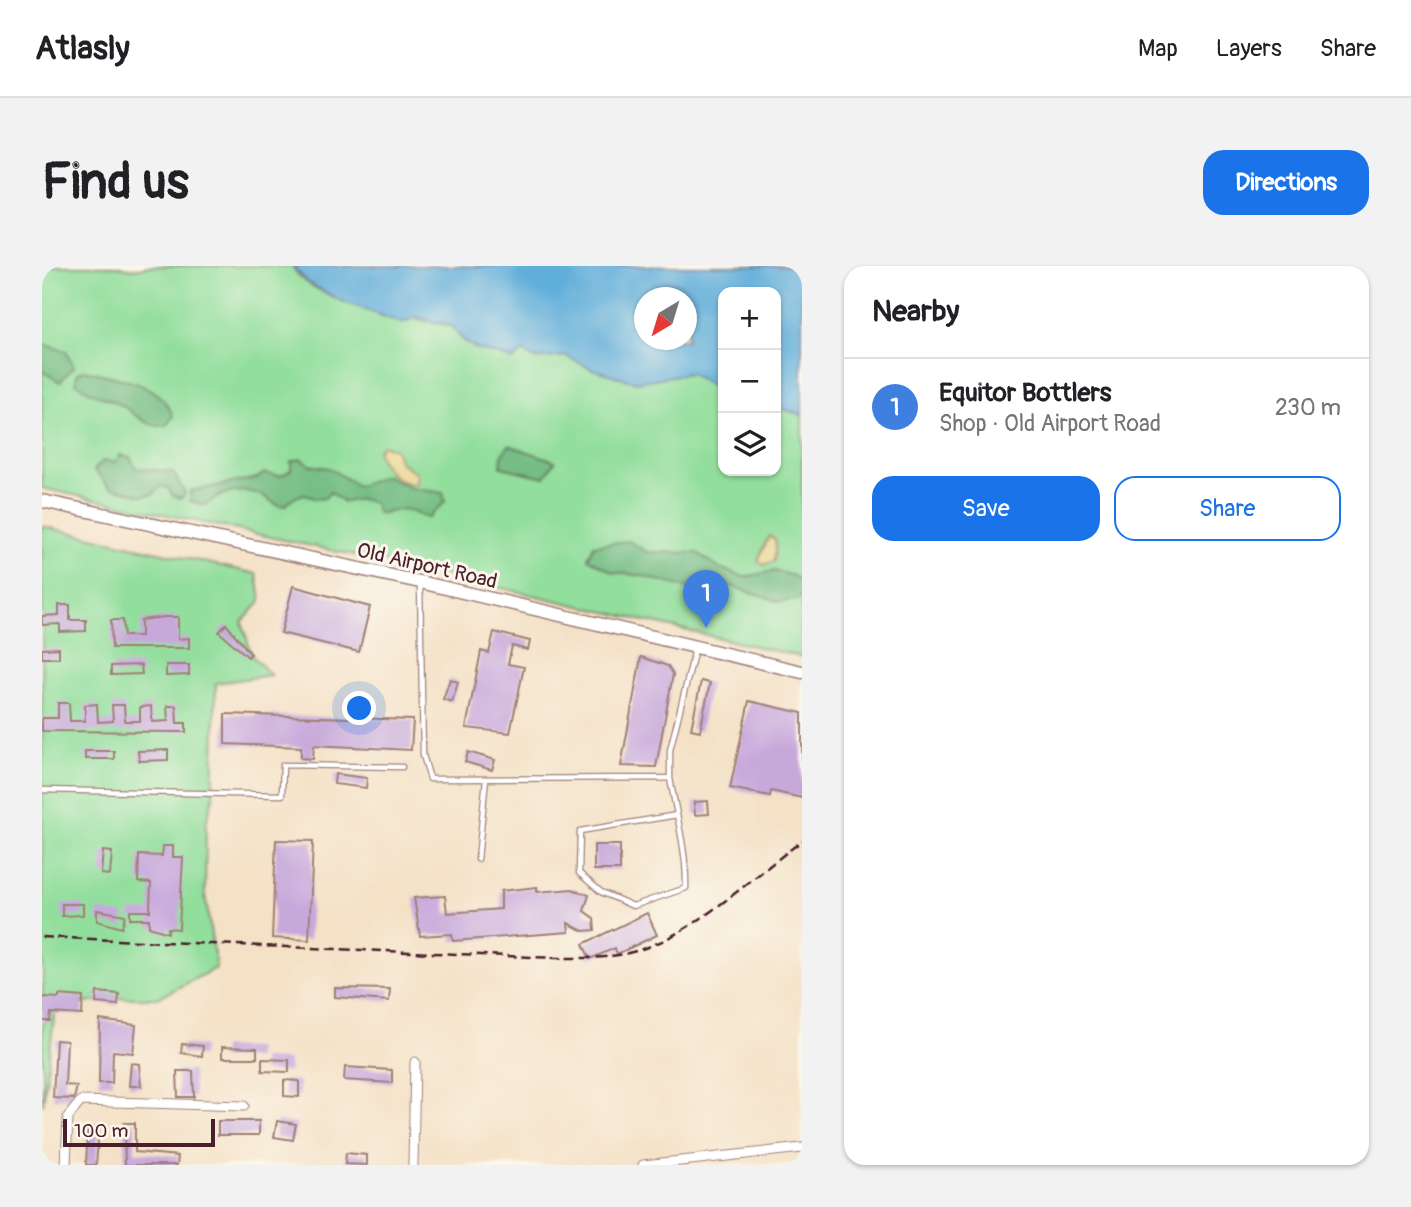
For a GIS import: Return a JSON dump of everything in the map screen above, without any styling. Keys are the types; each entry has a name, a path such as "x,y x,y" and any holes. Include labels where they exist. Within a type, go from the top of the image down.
{"main road":[{"name":"Old Airport Road","path":"42,501 420,582 695,649 802,672"}],"street":[{"path":"413,1165 415,1062"},
{"path":"66,1165 68,1116 81,1101 244,1106"},
{"path":"643,1165 802,1148"}],"lane":[{"path":"420,582 422,755 430,779 670,778"},
{"path":"677,815 580,831 579,873 601,892 633,906 686,888 677,815 670,778 670,750 695,649"},
{"path":"42,790 282,795 283,765 401,767"},
{"path":"478,859 486,779"}],"green space":[{"path":"42,266 116,266 135,269 149,266 292,266 302,279 341,300 389,314 452,326 472,347 514,360 523,351 534,359 566,356 592,369 636,382 690,373 713,387 718,385 718,476 781,476 781,409 802,415 802,657 428,571 42,488"},
{"path":"42,344 66,351 74,366 60,382 42,371"},
{"path":"85,370 148,388 167,404 173,416 166,426 144,421 120,405 76,383 77,373"},
{"path":"509,445 555,461 545,477 501,467 502,455"},
{"path":"120,455 130,457 136,468 173,472 185,493 182,498 173,496 168,488 161,486 152,495 110,487 94,470 103,461 115,462"},
{"path":"301,459 310,465 329,468 358,486 386,476 411,488 443,493 445,502 428,518 404,509 378,514 374,503 361,499 343,502 330,492 325,498 316,499 304,494 293,498 285,506 257,494 242,491 226,494 205,505 190,501 190,491 257,478 264,473 280,476 291,470 291,461"},
{"path":"42,526 257,574 261,601 242,622 252,656 271,675 216,683 213,797 206,823 205,894 216,968 158,998 111,998 55,1009 43,1106"},
{"path":"629,541 647,552 698,553 717,567 744,577 775,571 794,576 802,584 802,595 796,600 780,602 722,583 703,582 686,588 643,576 613,572 588,558 594,545"}],"sand":[{"path":"382,445 395,449 400,462 417,473 416,484 397,478 387,469 377,451"},
{"path":"769,536 776,540 774,561 764,565 758,560"}],"water":[{"path":"292,266 802,266 802,415 781,409 781,287 718,287 718,385 713,387 690,373 636,382 592,369 566,356 534,359 523,351 514,360 472,347 452,326 417,317 401,323 339,300 308,282"}],"building":[{"path":"293,586 370,607 359,652 281,633"},
{"path":"59,605 70,605 70,620 86,620 86,631 60,632 60,624 42,625 42,616 59,615"},
{"path":"178,617 178,639 189,638 189,648 112,648 111,620 123,620 124,636 141,636 141,620"},
{"path":"226,624 251,654 248,657 219,632"},
{"path":"494,632 530,641 528,650 512,646 508,664 524,667 510,733 466,728 481,651 489,653"},
{"path":"59,648 59,658 42,658 42,649"},
{"path":"641,657 668,666 673,674 656,767 621,766"},
{"path":"141,665 142,674 111,675 111,666"},
{"path":"166,665 189,665 189,675 166,676"},
{"path":"450,679 458,682 452,702 443,699"},
{"path":"701,681 710,683 700,731 691,729"},
{"path":"749,701 802,713 802,798 771,791 770,796 730,788"},
{"path":"58,703 69,703 70,721 85,721 85,705 97,704 98,722 113,721 112,705 124,705 125,721 140,721 140,707 151,706 152,722 168,721 167,706 176,706 177,723 186,723 186,732 42,731 42,718 58,718"},
{"path":"225,714 413,720 411,750 314,745 313,759 301,758 301,747 225,744"},
{"path":"168,750 168,760 139,761 138,751"},
{"path":"85,751 114,751 114,759 85,759"},
{"path":"468,752 495,760 492,770 465,762"},
{"path":"335,774 367,778 366,788 334,784"},
{"path":"708,801 709,814 695,815 694,802"},
{"path":"276,840 313,841 309,940 272,938"},
{"path":"594,845 620,845 620,870 594,870"},
{"path":"163,846 173,846 173,857 183,857 179,929 168,928 168,933 149,927 149,919 130,919 130,911 150,911 151,883 138,882 139,855 162,856"},
{"path":"103,851 112,852 110,875 101,874"},
{"path":"537,887 537,892 572,889 589,895 584,911 594,918 595,930 583,931 568,923 569,932 453,941 452,934 420,936 414,898 445,896 447,913 501,909 501,891"},
{"path":"62,904 83,904 83,915 62,916"},
{"path":"97,910 125,915 122,928 97,921"},
{"path":"647,913 657,935 617,954 615,948 590,959 583,944"},
{"path":"335,988 390,989 389,1001 335,997"},
{"path":"97,992 119,994 118,1005 96,1003"},
{"path":"59,995 83,997 82,1015 51,1013 50,1021 42,1021 43,997 59,998"},
{"path":"100,1020 136,1025 133,1053 113,1051 112,1083 99,1083"},
{"path":"56,1040 67,1041 65,1085 77,1086 74,1099 53,1098"},
{"path":"182,1044 203,1046 202,1056 181,1053"},
{"path":"222,1047 257,1048 257,1058 222,1058"},
{"path":"262,1059 289,1060 289,1072 262,1071"},
{"path":"131,1063 139,1064 141,1086 129,1086"},
{"path":"345,1067 392,1070 392,1083 344,1080"},
{"path":"177,1071 193,1071 194,1097 178,1097"},
{"path":"284,1080 299,1081 299,1097 284,1096"},
{"path":"218,1121 259,1121 259,1135 218,1135"},
{"path":"277,1121 296,1124 293,1140 274,1137"},
{"path":"124,1123 135,1123 135,1152 178,1156 177,1165 125,1165"},
{"path":"88,1127 99,1128 96,1165 86,1165"},
{"path":"346,1153 367,1155 367,1165 345,1164"}],"railway":[{"path":"42,937 556,958 610,956 642,949 684,929 705,916 802,841"}],"place":[{"name":"Equitor Bottlers","path":"706,628"}]}
